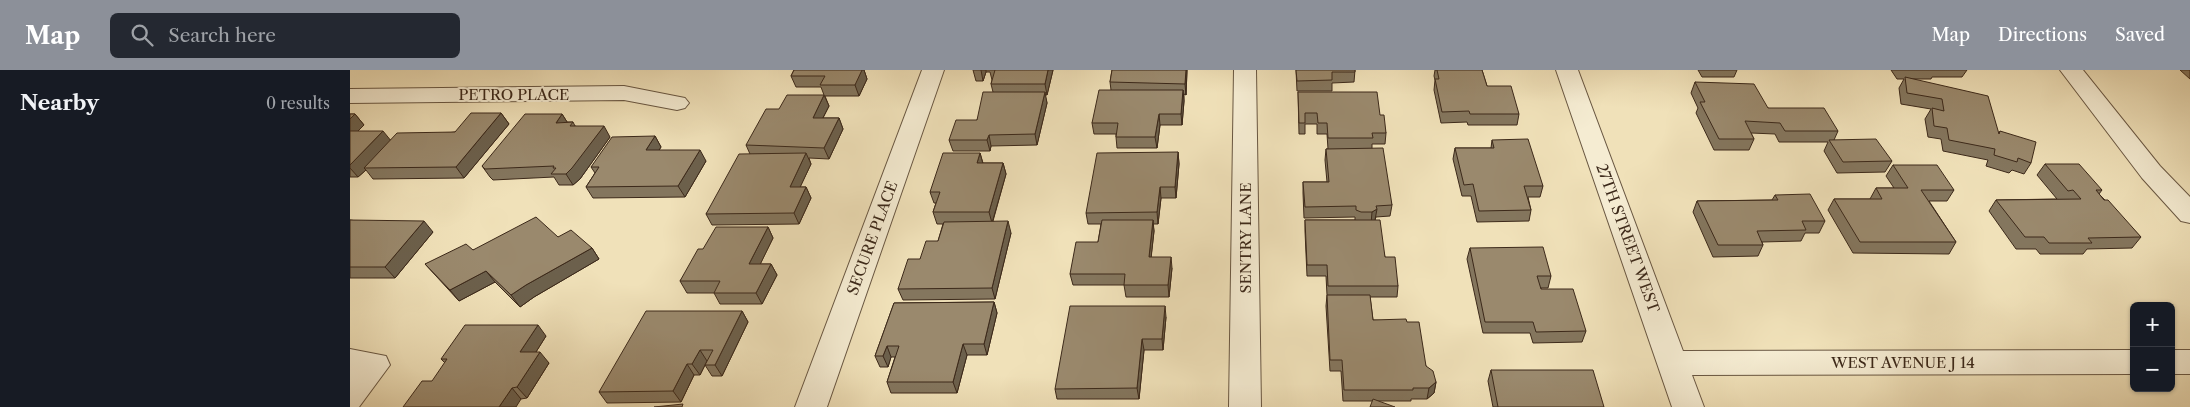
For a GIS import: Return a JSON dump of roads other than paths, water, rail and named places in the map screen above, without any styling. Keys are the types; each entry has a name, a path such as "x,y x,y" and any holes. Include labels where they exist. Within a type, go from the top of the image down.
{"street":[{"name":"SECURE PLACE","path":"812,407 932,70"},
{"name":"SENTRY LANE","path":"1245,70 1245,407"},
{"name":"27TH STREET WEST","path":"1567,70 1688,407"},
{"path":"2071,70 2151,172 2190,214"},
{"name":"PETRO PLACE","path":"350,96 624,94 677,103"},
{"name":"WEST AVENUE J 14","path":"1673,363 2130,362"},
{"path":"2175,362 2190,362"},
{"path":"350,397 363,363"}]}
